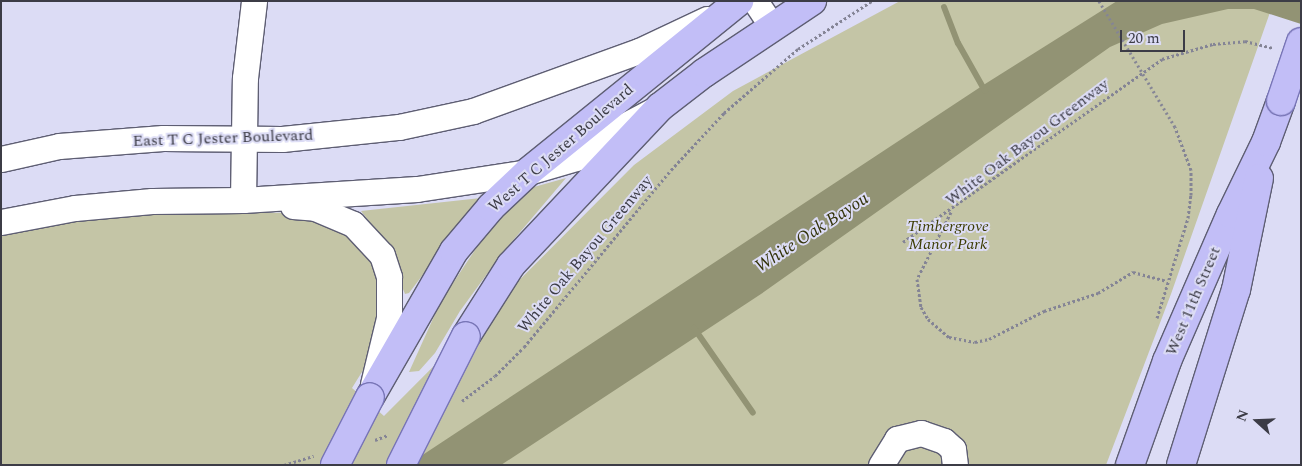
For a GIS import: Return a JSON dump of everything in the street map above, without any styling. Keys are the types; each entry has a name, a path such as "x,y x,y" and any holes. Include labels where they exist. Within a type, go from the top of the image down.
{"main road":[{"path":"401,465 466,336 511,265 660,107 772,26 812,1"},
{"name":"West T C Jester Boulevard","path":"327,460 370,397 454,251 491,207 528,172 732,6"},
{"name":"West 11th Street","path":"1130,465 1167,360 1230,214 1266,142 1281,101 1289,46"},
{"name":"West 11th Street","path":"1181,465 1236,290 1266,142"}],"street":[{"path":"243,200 245,78 254,1"},
{"path":"755,1 772,26"},
{"name":"East T C Jester Boulevard","path":"1,158 68,145 163,138 282,139 399,127 473,111 640,51 732,6"},
{"path":"1,222 75,208 152,201 243,200 417,189 528,172 576,158 598,139 660,107"},
{"path":"243,200 315,208 353,224 382,255 389,277 389,318 370,397"},
{"path":"881,465 897,439 921,433 944,441 953,449 955,465"}],"path":[{"name":"White Oak Bayou Greenway","path":"458,403 495,376 524,347 671,170 724,113 798,49 872,1"},
{"name":"White Oak Bayou Greenway","path":"1099,1 1175,127 1191,170 1191,195 1188,218 1167,281 1133,272 1098,293 1044,311 989,339 975,342 949,337 928,319 921,307 918,279 934,240 952,210 1162,59 1213,44 1245,41 1289,46"},
{"path":"903,242 952,210"},
{"path":"366,442 391,434"},
{"path":"284,465 327,460"}],"green space":[{"name":"Timbergrove Manor Park","path":"900,1 1274,1 1171,294 1106,465 1,465 1,233 96,216 174,212 306,213 337,224 369,253 383,291 370,359 352,388 384,416 634,165 733,91"},
{"path":"566,178 503,252 460,311 435,353 419,371 409,372 441,301 479,244 527,189"},
{"path":"481,198 409,293 405,294 382,238 361,211"}],"water":[{"name":"White Oak Bayou","path":"1117,1 1301,1 1301,24 1254,9 1228,9 1162,24 1110,47 761,294 501,465 394,465 421,456 985,84"}],"waterway":[{"path":"944,7 958,43 985,91"},
{"path":"694,328 753,413"}]}
